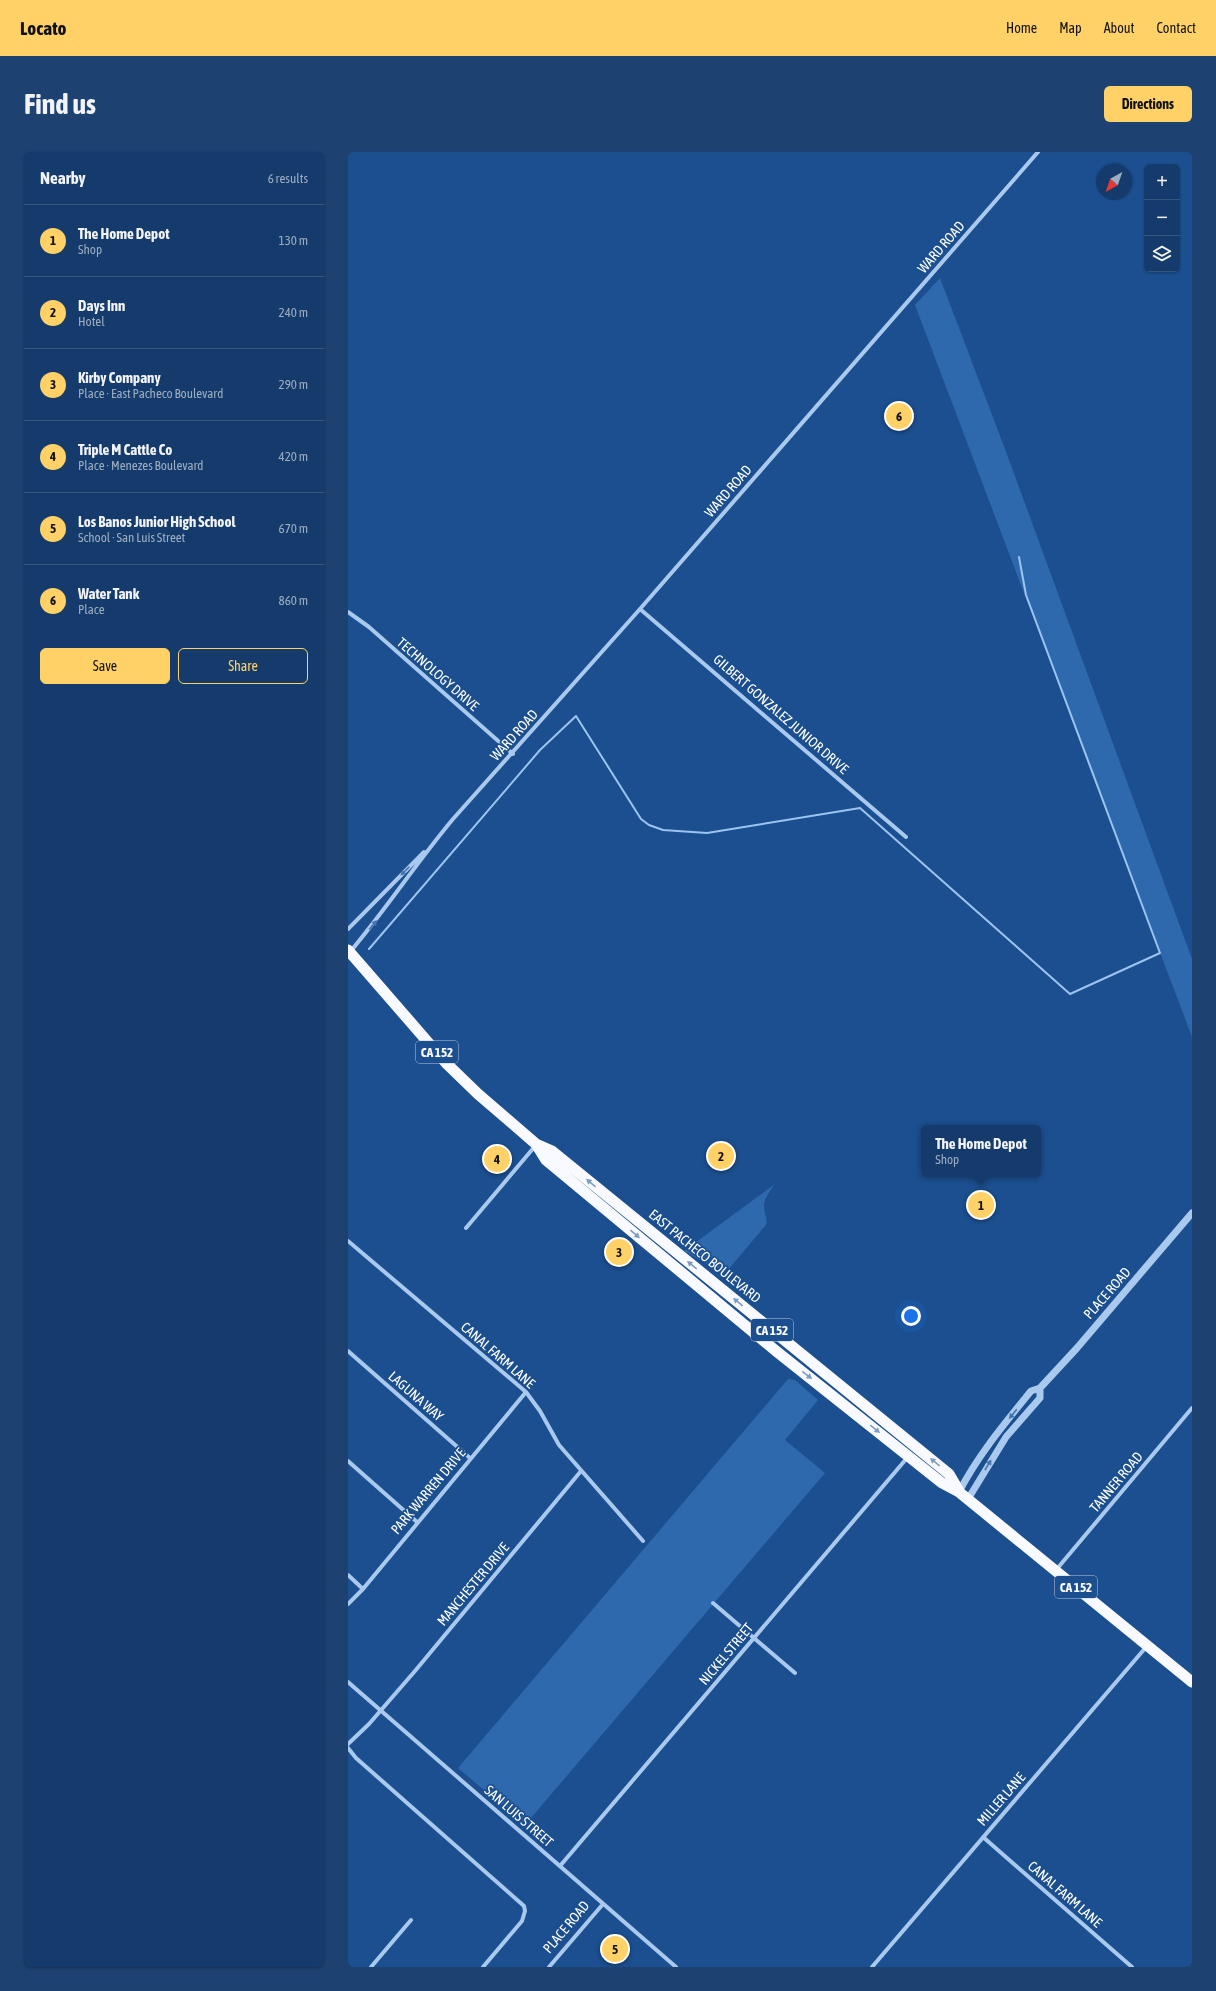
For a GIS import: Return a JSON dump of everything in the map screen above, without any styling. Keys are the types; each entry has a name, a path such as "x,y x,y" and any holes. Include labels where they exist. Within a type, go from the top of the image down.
{"highway":[{"name":"EAST PACHECO BOULEVARD","path":"349,952 446,1063 478,1094 536,1144 552,1151 925,1454 949,1474 964,1495"},
{"name":"EAST PACHECO BOULEVARD","path":"536,1144 546,1160 776,1351 942,1483 964,1495 1192,1682"}],"street":[{"name":"WARD ROAD","path":"348,929 433,844 513,754 1038,152"},
{"name":"GILBERT GONZALEZ JUNIOR DRIVE","path":"640,609 906,837"},
{"name":"TECHNOLOGY DRIVE","path":"348,612 368,627 513,754"},
{"name":"WARD ROAD","path":"349,952 385,910 433,844"},
{"path":"466,1228 536,1144"},
{"name":"PLACE ROAD","path":"964,1495 970,1470 991,1440 1031,1391 1040,1388 1192,1214"},
{"name":"CANAL FARM LANE","path":"348,1241 526,1392 540,1411 560,1445 643,1541"},
{"name":"LAGUNA WAY","path":"348,1351 470,1458"},
{"name":"PLACE ROAD","path":"964,1495 1006,1437 1040,1398 1040,1388"},
{"name":"PARK WARREN DRIVE","path":"348,1604 526,1392"},
{"name":"TANNER ROAD","path":"1056,1570 1192,1408"},
{"name":"NICKEL STREET","path":"560,1866 909,1456"},
{"path":"348,1461 417,1522"},
{"name":"MANCHESTER DRIVE","path":"348,1744 381,1710 581,1471"},
{"path":"348,1575 363,1588"},
{"path":"713,1603 795,1673"},
{"name":"MILLER LANE","path":"872,1967 1147,1645"},
{"name":"SAN LUIS STREET","path":"348,1682 676,1967"},
{"path":"348,1748 356,1758 524,1906 525,1911 522,1921 483,1967"},
{"name":"CANAL FARM LANE","path":"983,1837 1132,1967"},
{"name":"PLACE ROAD","path":"550,1967 603,1904"},
{"path":"371,1967 411,1920"}],"shaded area":[{"path":"940,278 1005,449 1192,959 1192,1037 915,305"},
{"path":"775,1184 764,1203 767,1220 766,1225 727,1271 721,1272 684,1251"},
{"path":"788,1379 795,1380 818,1400 785,1440 825,1473 525,1825 458,1768"}],"waterway":[{"path":"369,949 540,750 576,716 641,819 649,825 663,830 707,833 860,808 1070,994 1160,953 1026,595 1019,557"}],"place":[{"name":"Water Tank","path":"899,416"},
{"name":"Days Inn","path":"721,1156"},
{"name":"Triple M Cattle Co","path":"497,1159"},
{"name":"The Home Depot","path":"981,1205"},
{"name":"Kirby Company","path":"619,1252"},
{"name":"Los Banos Junior High School","path":"615,1949"}]}
